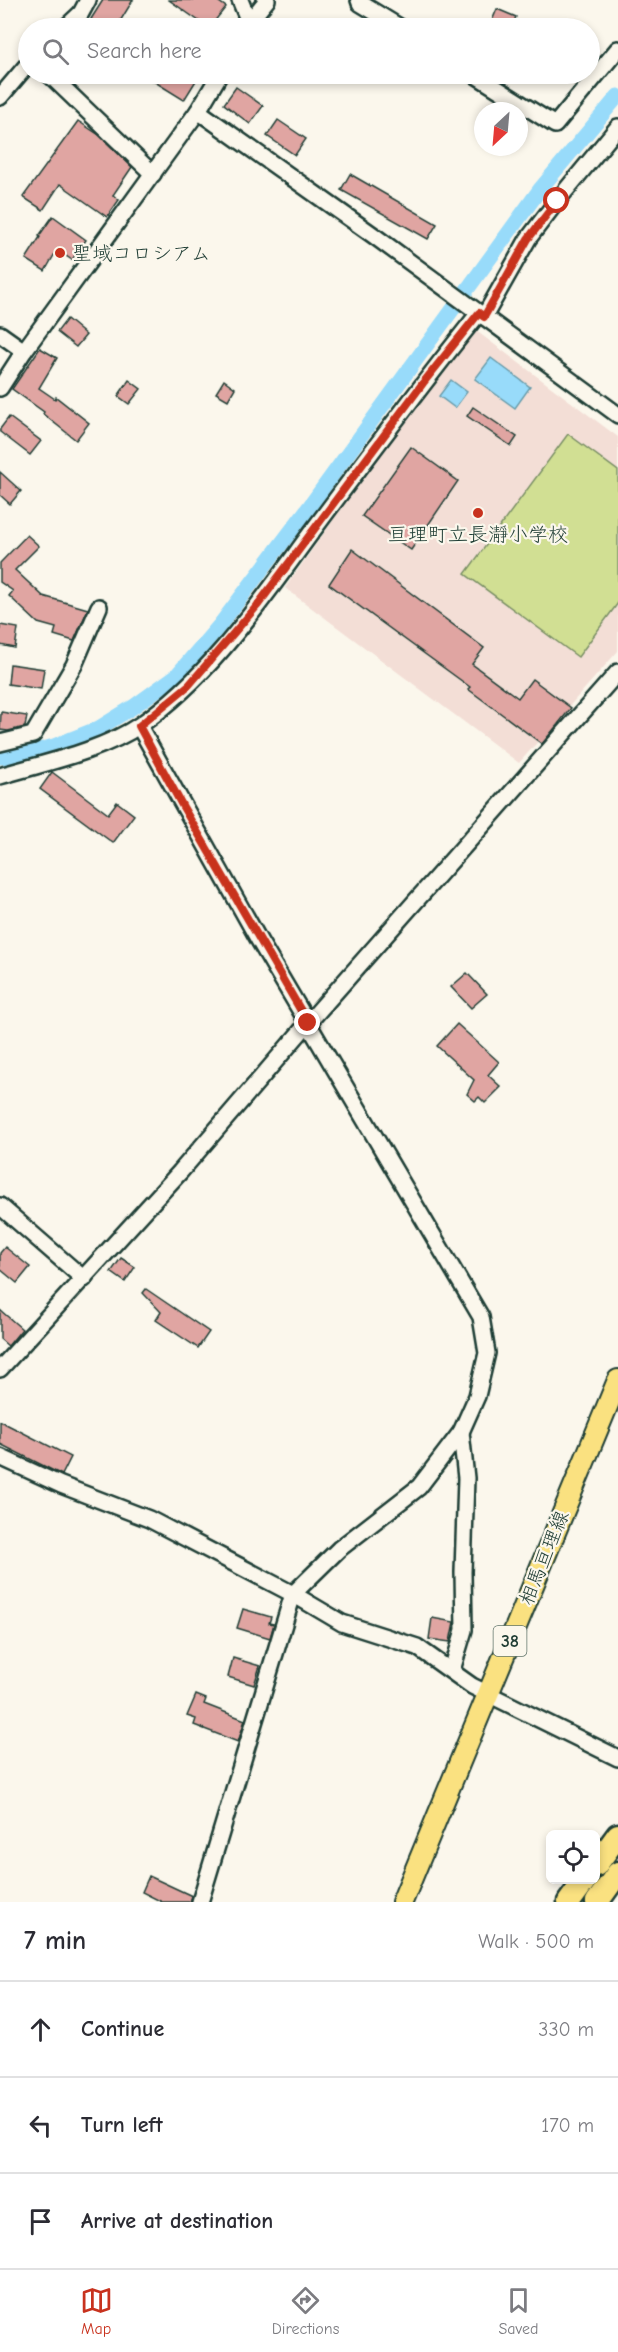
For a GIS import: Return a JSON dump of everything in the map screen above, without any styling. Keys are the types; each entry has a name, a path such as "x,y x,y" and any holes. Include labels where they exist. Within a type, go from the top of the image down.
{"highway":[{"path":"600,1860 618,1835"},
{"path":"597,1902 618,1873"},
{"path":"569,1902 582,1884"}],"main road":[{"name":"相馬亘理線","path":"402,1902 618,1380"}],"street":[{"path":"76,18 88,0"},
{"path":"240,0 246,18"},
{"path":"253,18 267,0"},
{"path":"359,0 360,3 385,18"},
{"path":"600,70 618,49"},
{"path":"0,97 18,76"},
{"path":"58,84 153,174"},
{"path":"0,388 24,351 198,111 214,84"},
{"path":"490,84 555,124 589,84"},
{"path":"198,111 618,415"},
{"path":"0,776 85,752 139,726 189,685 257,606 423,383 479,313 528,239 618,127"},
{"path":"0,333 24,351"},
{"path":"0,743 33,735 74,665 99,607"},
{"path":"0,1369 180,1172 308,1023 618,672"},
{"path":"139,726 189,818 481,1317 487,1353 477,1396 461,1432 419,1487 339,1549 293,1594 200,1902"},
{"path":"0,1206 84,1279"},
{"path":"453,1670 464,1630 466,1478 461,1432"},
{"path":"0,1457 61,1485 149,1519 293,1594 342,1623 417,1647 453,1670 472,1686 618,1758"}],"shaded area":[{"name":"亘理町立長瀞小学校","path":"475,330 618,437 618,651 519,763 285,588 397,430"}],"green space":[{"path":"568,434 618,471 618,603 578,657 465,574"}],"water":[{"path":"491,358 530,387 515,408 475,379"},
{"path":"451,380 467,392 455,408 439,396"}],"building":[{"path":"103,0 133,0 122,18 92,18"},
{"path":"169,0 216,0 226,7 217,18 195,18"},
{"path":"497,9 516,17 516,18 493,18"},
{"path":"158,84 194,84 184,100"},
{"path":"236,87 263,106 250,124 224,104"},
{"path":"278,120 306,139 295,155 267,136"},
{"path":"78,121 99,135 132,167 113,195 119,200 107,217 60,184 43,210 23,197"},
{"path":"350,174 437,224 428,239 341,190"},
{"path":"53,216 86,240 72,260 57,250 45,271 26,259"},
{"path":"67,319 86,335 76,347 57,332"},
{"path":"40,348 57,358 39,388 55,399 56,397 89,423 76,440 43,414 44,412 12,389"},
{"path":"129,380 141,389 129,404 118,396"},
{"path":"224,380 235,388 228,400 216,393"},
{"path":"473,407 517,437 511,446 467,416"},
{"path":"9,417 41,441 30,455 0,432"},
{"path":"411,447 458,481 411,550 362,516"},
{"path":"0,472 21,491 10,504 0,495"},
{"path":"27,535 39,546 15,570 43,596 88,609 74,641 54,635 56,628 38,623 9,596 13,591 0,582 0,563"},
{"path":"352,549 484,648 472,664 518,698 532,679 571,708 542,744 468,689 470,687 329,584"},
{"path":"0,625 18,628 15,648 0,645"},
{"path":"10,664 44,669 41,689 8,684"},
{"path":"1,712 27,716 25,727 8,731 0,730"},
{"path":"52,772 108,814 117,802 134,815 113,843 40,789"},
{"path":"467,973 487,994 471,1008 451,987"},
{"path":"457,1024 499,1062 488,1075 501,1087 485,1103 479,1097 475,1101 467,1094 474,1080 437,1046"},
{"path":"5,1247 30,1267 17,1283 0,1269 0,1253"},
{"path":"121,1258 135,1267 125,1282 111,1272"},
{"path":"146,1289 209,1332 198,1348 156,1320 161,1312 143,1293"},
{"path":"0,1310 22,1329 8,1346 0,1339"},
{"path":"0,1421 71,1457 62,1475 0,1444"},
{"path":"243,1609 271,1617 269,1623 274,1624 270,1638 237,1628"},
{"path":"432,1618 454,1622 450,1642 429,1639"},
{"path":"233,1658 260,1666 254,1685 228,1677"},
{"path":"196,1695 206,1699 204,1704 245,1720 238,1742 194,1725 196,1719 187,1716"},
{"path":"149,1876 192,1896 190,1902 162,1902 142,1892"}],"waterway":[{"path":"0,757 23,755 54,746 99,728 177,675 219,626 309,507 541,188 618,96"}],"place":[{"name":"聖域コロシアム","path":"60,253"},
{"name":"亘理町立長瀞小学校","path":"478,513"}],"route":[{"path":"308,1023 183,807 139,726 189,685 257,606 423,383 479,313 484,317 528,239 557,201"}]}
